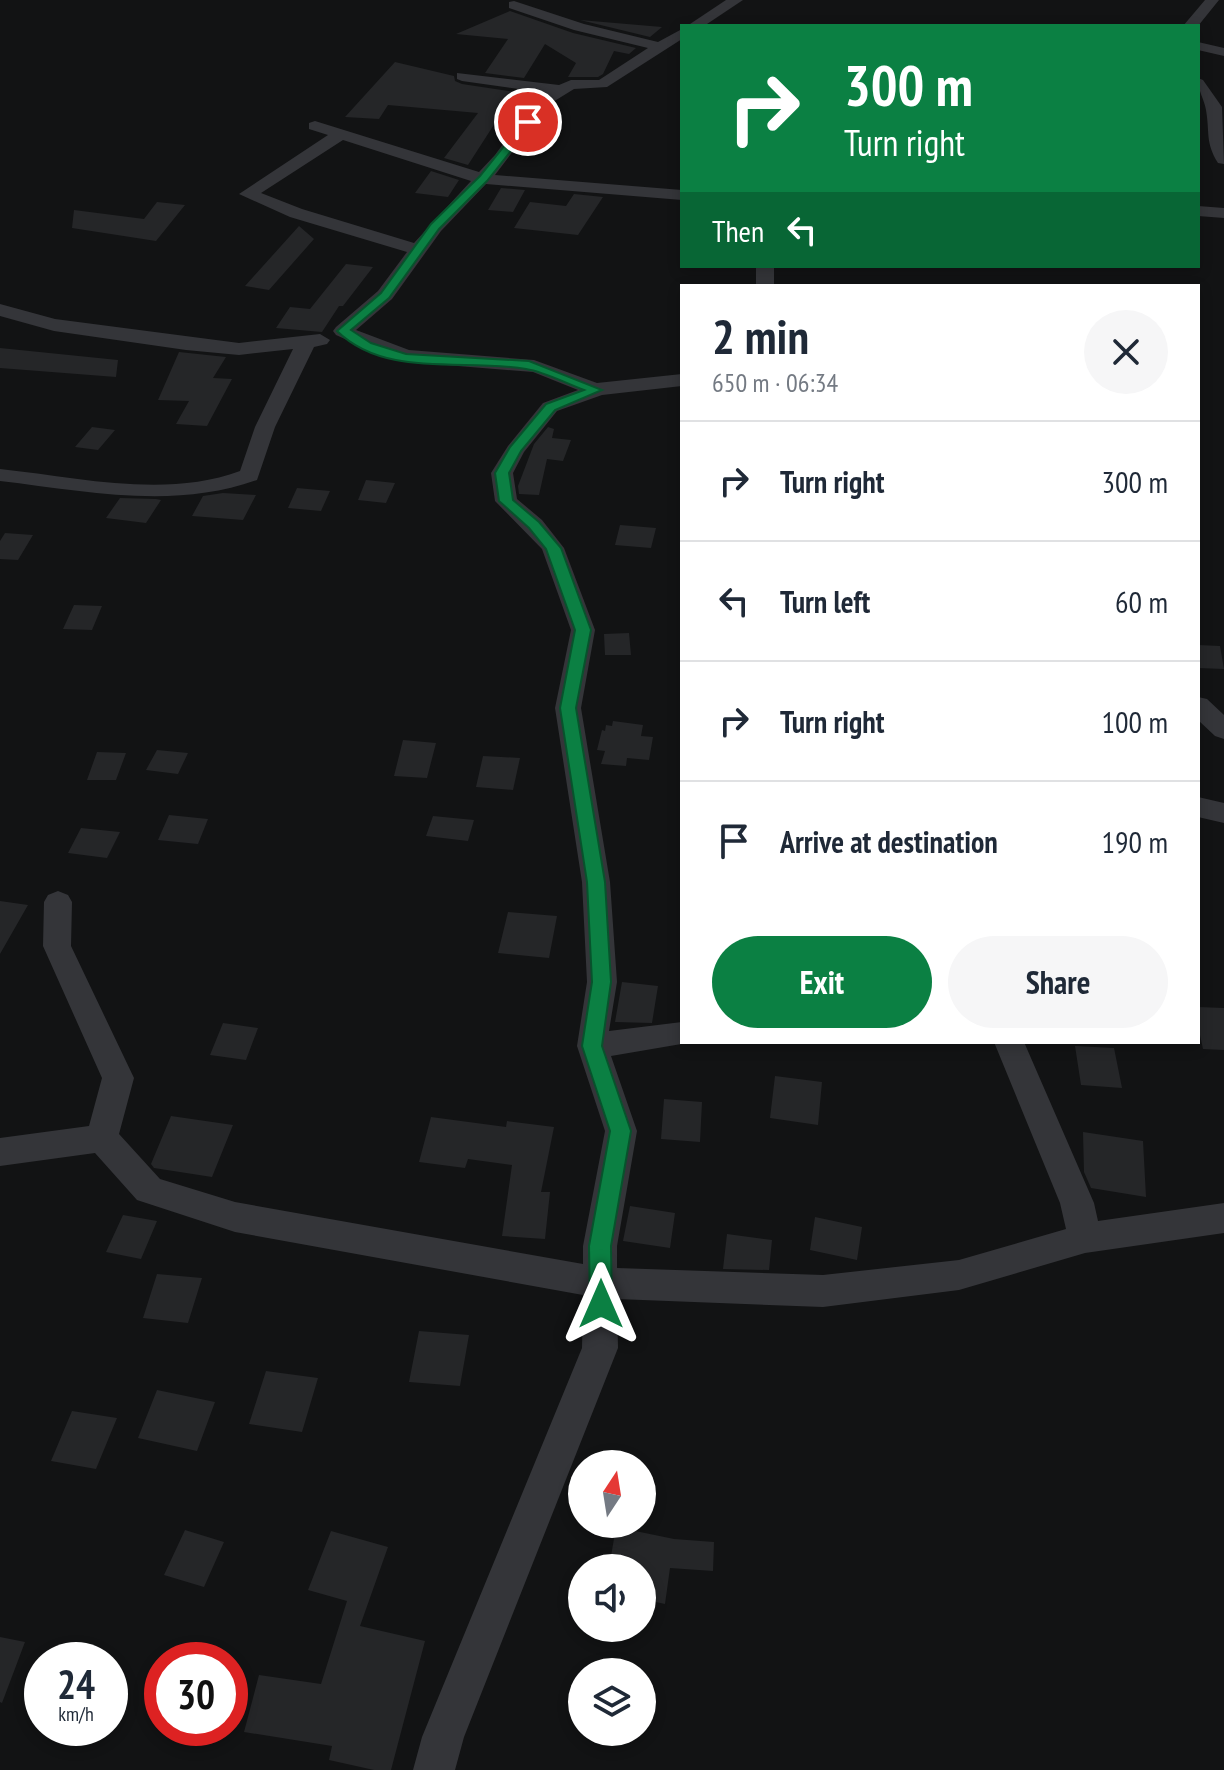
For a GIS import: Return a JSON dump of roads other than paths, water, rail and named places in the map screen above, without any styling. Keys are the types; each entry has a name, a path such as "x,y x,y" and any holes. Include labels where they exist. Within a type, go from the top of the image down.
{"street":[{"path":"697,24 736,0"},
{"path":"1192,24 1212,0"},
{"path":"514,5 579,27 660,47"},
{"path":"0,310 54,325 239,349 325,340 343,331 385,295 435,227 483,179 542,102 571,85 602,84 680,34"},
{"path":"1200,46 1224,52"},
{"path":"462,76 559,90"},
{"path":"1200,86 1214,107 1216,145 1224,159"},
{"path":"315,126 483,179 680,195"},
{"path":"341,134 248,194 296,213 420,250"},
{"path":"1200,211 1224,214"},
{"path":"343,331 367,346 405,358 529,365 596,390"},
{"path":"0,475 167,491 232,484 249,475 265,427 306,342"},
{"path":"434,1770 443,1737 600,1348 600,1246 621,1131 592,1046 602,982 596,882 568,708 583,630 553,548 534,525 506,501 502,473 515,450 550,407 596,390 680,380"},
{"path":"1200,707 1224,730"},
{"path":"1200,807 1224,813"},
{"path":"58,902 57,946 118,1078 102,1138"},
{"path":"592,1046 680,1034"},
{"path":"1010,1044 1077,1203 1085,1238"},
{"path":"0,1152 102,1138"},
{"path":"102,1138 149,1190 235,1217 601,1283 823,1291 959,1275 1085,1238 1224,1218"}]}
